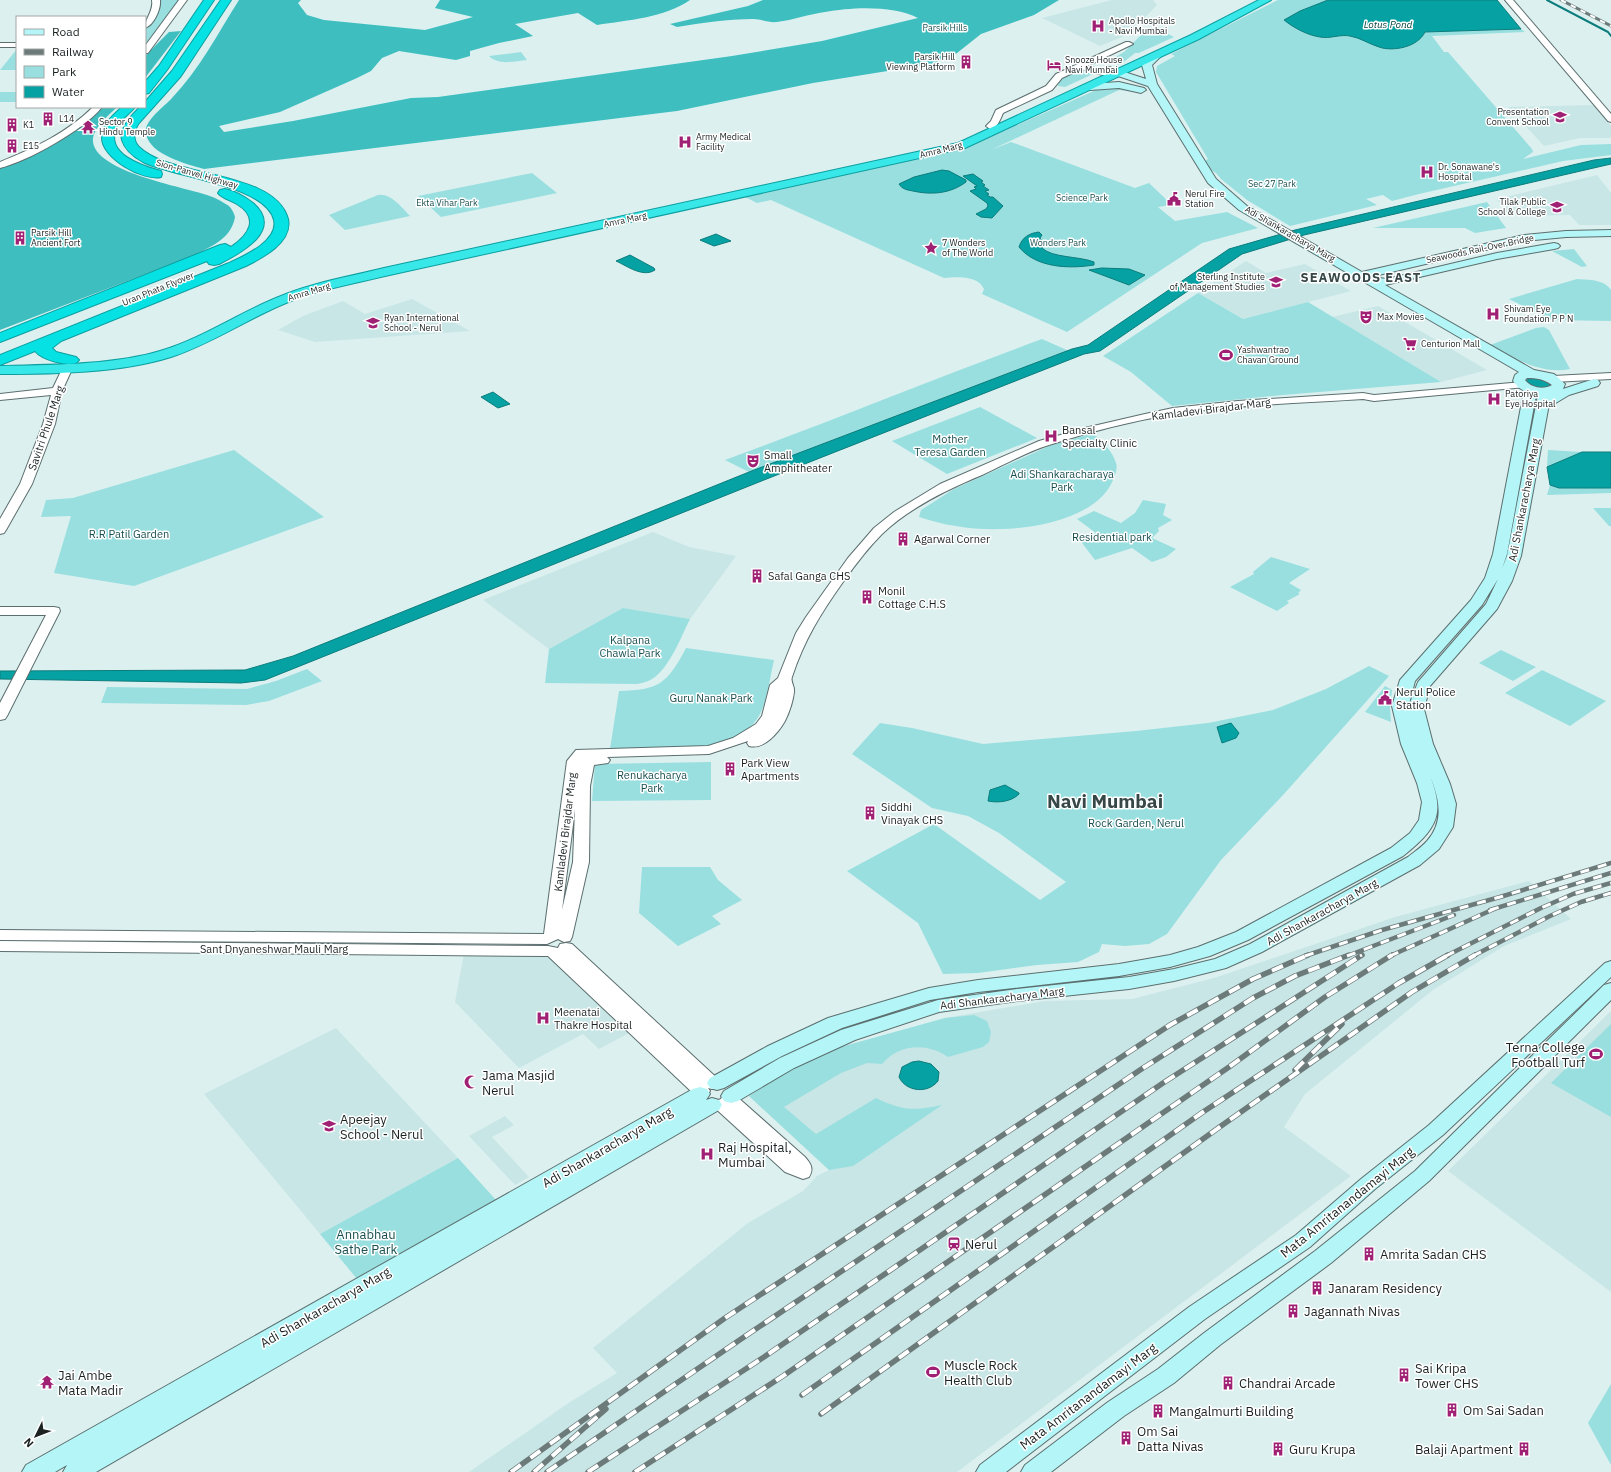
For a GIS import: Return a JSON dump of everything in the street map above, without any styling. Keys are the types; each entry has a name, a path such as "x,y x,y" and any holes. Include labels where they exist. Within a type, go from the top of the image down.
{"highway":[{"path":"146,89 163,68 210,0"},
{"name":"Sion-Panvel Highway","path":"226,0 182,68 159,96 132,123 128,132 128,137 132,147 136,151 156,163 239,186 255,193"},
{"name":"Amra Marg","path":"0,361 27,363 114,364 140,361 190,346 281,300 320,288 391,271 961,146 1090,87 1111,73 1252,0"},
{"name":"Amra Marg","path":"0,370 23,370 137,355 160,349 181,341 272,296 311,283 941,146 962,139 1111,73 1156,55 1266,0"},
{"name":"Sion-Panvel Highway","path":"128,108 113,123 108,134 109,145 116,155 139,168 238,198"},
{"path":"238,198 253,209 258,218 265,222 272,216 269,206 266,201 255,193"},
{"path":"0,361 234,266 263,250 280,232 282,221 275,206 264,197 255,193"},
{"path":"0,338 224,249 240,236 249,222 249,210 238,198"},
{"name":"Uran Phata Flyover","path":"0,346 226,255 247,242 265,222"},
{"name":"Uran Phata Flyover","path":"0,353 235,258 252,248 263,237 267,232 265,222"},
{"path":"58,337 45,346 43,351 69,364"}],"main road":[{"path":"1090,87 1110,85 1150,89 1147,65 1156,55"},
{"name":"Adi Shankaracharya Marg","path":"1111,73 1150,89 1212,181 1243,208 1285,232 1295,241"},
{"name":"Adi Shankaracharya Marg","path":"1150,89 1201,182 1234,210 1364,278 1535,382 1542,408 1514,556 1505,581 1492,606 1415,683"},
{"path":"1364,278 1389,263 1518,234 1570,229 1611,229"},
{"name":"Seawoods Rail-Over Bridge","path":"1364,278 1453,260 1528,241 1570,234 1611,233"},
{"name":"Seawoods Rail-Over Bridge","path":"1528,241 1611,239"},
{"path":"1364,278 1387,282 1460,264 1538,248 1577,244 1611,243"},
{"name":"Adi Shankaracharya Marg","path":"34,1472 715,1095 787,1062 848,1035 938,1006 1017,995 1129,983 1174,975 1220,964 1256,948 1414,861 1433,845 1445,827 1448,804 1442,784 1416,742 1415,683 1477,602 1492,578 1500,554 1535,382"},
{"path":"1542,408 1565,392 1594,382"},
{"name":"Mata Amritanandamayi Marg","path":"988,1472 1197,1314 1303,1241 1368,1184 1436,1130 1611,967"},
{"path":"1033,1472 1116,1409 1166,1376 1212,1339 1323,1257 1422,1176 1611,989"},
{"name":"Adi Shankaracharya Marg","path":"75,1472 345,1318 715,1095"}],"street":[{"path":"146,25 151,18 157,4 156,0"},
{"path":"146,50 183,0"},
{"path":"1509,0 1611,119"},
{"path":"990,126 995,122 999,112 1049,88 1059,76 1129,44 1124,52 1108,60 1106,63 1111,73"},
{"path":"0,45 16,45"},
{"path":"1083,64 1111,73"},
{"path":"0,165 52,140 75,126 97,108"},
{"name":"Savitri Phule Marg","path":"0,530 26,484 49,424 57,391 69,364"},
{"name":"Kamladevi Birajdar Marg","path":"555,944 574,761 581,753 709,750 738,741 750,735 769,716 777,685 784,680 796,648 812,617 852,561 878,531 898,515 944,487 1043,444 1093,429 1145,416 1173,411 1238,404 1363,396 1374,398 1611,376"},
{"name":"Kamladevi Birajdar Marg","path":"1535,382 1611,382"},
{"path":"0,397 57,391"},
{"path":"0,612 54,611 0,716"},
{"name":"Kamladevi Birajdar Marg","path":"555,944 581,862 583,786 587,761 712,757 746,747 760,740 772,730 781,718 788,688 784,680"},
{"name":"Sant Dnyaneshwar Mauli Marg","path":"0,935 555,944"},
{"path":"555,944 715,1095"},
{"name":"Sant Dnyaneshwar Mauli Marg","path":"0,946 555,944"}],"shaded area":[{"name":"Apollo Hospitals - Navi Mumbai","path":"1112,0 1153,0 1157,5 1129,34 1100,46 1042,18"},
{"name":"Presentation Convent School","path":"1594,105 1611,126 1611,138 1580,138 1544,146 1508,107"},
{"name":"Tilak Public School & College","path":"1597,175 1611,193 1611,225 1579,225 1570,215 1510,216 1497,199"},
{"name":"Sterling Institute of Management Studies","path":"1246,261 1266,273 1305,264 1351,291 1243,319 1198,293"},
{"name":"Ryan International School - Nerul","path":"412,299 470,331 315,342 278,330 303,316 343,301 365,314"},
{"name":"Centurion Mall","path":"1378,306 1487,370 1441,382 1332,317"},
{"path":"653,532 689,547 736,556 690,619 623,608 549,649 483,600"},
{"path":"1529,881 1571,919 1504,946 1433,990 1305,1094 1284,1127 1351,1176 957,1472 469,1472 570,1402 617,1373 593,1348 748,1223 803,1191 817,1176 829,1170 749,1096 945,1018 1045,1001 1132,999 1214,978 1395,917"},
{"name":"Meenatai Thakre Hospital","path":"464,954 549,955 631,1032 599,1049 583,1034 519,1068 455,1002"},
{"path":"1611,1011 1611,1292 1448,1171"},
{"name":"Apeejay School - Nerul","path":"336,1028 458,1158 320,1234 204,1094"},
{"path":"505,1116 514,1125 492,1137 529,1177 515,1185 469,1136"}],"green space":[{"path":"161,0 180,0 149,42 146,42 146,28 160,9"},
{"name":"Parsik Hills","path":"239,0 301,0 298,3 307,15 324,20 425,30 473,17 435,8 440,0 690,0 669,11 657,15 597,25 578,13 515,24 533,36 470,51 470,56 456,60 399,51 382,58 371,71 280,112 219,126 224,132 293,121 411,98 438,97 732,56 822,41 918,18 897,11 860,8 835,10 777,22 743,19 677,27 670,24 748,6 763,0 1059,0 1034,15 981,34 952,57 931,64 813,83 677,111 204,169 170,158 154,148 146,134 146,129 155,114 172,98 191,76"},
{"name":"Sec 27 Park","path":"1278,0 1328,0 1300,11 1284,20 1317,36 1324,37 1349,35 1390,48 1414,43 1424,35 1425,32 1521,29 1525,32 1432,36 1444,52 1448,52 1532,149 1533,152 1523,159 1581,145 1611,144 1611,155 1563,161 1392,201 1383,195 1366,199 1377,205 1290,226 1247,200 1221,179 1216,173 1209,169 1203,162 1208,159 1156,72 1157,66 1175,56 1171,54"},
{"path":"181,31 146,77 146,55 169,32"},
{"path":"1145,31 1164,32 1174,37 1139,53 1135,53 1120,65 1107,62 1124,52"},
{"path":"16,50 16,70 0,70"},
{"path":"521,52 527,60 502,62 489,56"},
{"path":"1082,69 1092,71 1093,74 1065,87 1058,86 1059,82 1065,76"},
{"name":"Wonders Park","path":"1113,87 1136,90 1135,92 1119,90 991,150 1011,142 1135,188 1149,183 1172,205 1158,207 1175,221 1227,212 1258,228 1202,243 1067,332 982,294 984,289 977,281 960,277 944,278 771,200 757,203 745,197 963,149 1100,88 1107,90"},
{"path":"0,92 16,92 16,102 0,102"},
{"path":"96,108 116,108 99,125 93,138 96,150 106,160 140,176 207,195 218,200 229,206 232,210 235,217 233,225 230,231 215,244 195,255 0,330 0,166 50,144"},
{"name":"Ekta Vihar Park","path":"532,173 557,193 441,217 418,196"},
{"path":"378,195 391,198 410,216 345,230 329,215"},
{"path":"1487,202 1506,228 1475,233 1465,228 1373,228"},
{"path":"1574,249 1587,266 1582,267 1552,251"},
{"path":"1577,279 1600,282 1608,286 1611,290 1611,321 1551,320 1509,299"},
{"path":"1198,293 1243,319 1308,302 1441,382 1172,406 1131,372 1103,356"},
{"path":"1544,327 1549,330 1570,369 1549,370 1528,364 1490,345 1536,328"},
{"path":"1042,339 1069,351 749,472 725,460 963,369"},
{"name":"Mother Teresa Garden","path":"980,407 1037,438 947,474 892,441"},
{"name":"Adi Shankaracharaya Park","path":"1092,433 1109,450 1117,465 1113,480 1105,493 1081,512 1049,523 1002,529 960,527 919,517 921,510 954,489 1049,446"},
{"name":"R.R Patil Garden","path":"234,450 324,517 134,586 54,573 71,516 41,517 46,500 73,498"},
{"path":"1548,450 1582,452 1547,467"},
{"path":"1550,485 1559,488 1611,488 1611,493 1547,495"},
{"name":"Residential park","path":"1143,500 1166,504 1163,515 1172,520 1158,528 1159,531 1152,538 1176,549 1166,557 1152,562 1132,548 1095,560 1079,539 1096,533 1077,519 1094,511 1121,523 1135,513"},
{"path":"1593,508 1611,508 1611,526 1609,526"},
{"path":"1271,557 1310,569 1289,583 1301,590 1298,593 1300,594 1287,601 1289,603 1277,611 1230,587 1254,574 1253,572"},
{"name":"Kalpana Chawla Park","path":"623,608 690,619 674,652 664,668 658,674 648,681 637,684 545,683 549,649"},
{"name":"Guru Nanak Park","path":"686,648 774,660 766,699 757,719 745,731 729,740 710,745 668,749 610,749 619,691 644,689 660,683 673,670"},
{"path":"1501,650 1536,667 1513,681 1479,663"},
{"name":"Rock Garden, Nerul","path":"1369,666 1389,676 1284,794 1221,860 1167,934 1149,944 1125,946 1102,944 1099,952 1078,962 1037,965 978,973 943,974 918,923 847,871 934,824 1040,900 1066,882 999,833 968,816 932,808 852,754 880,723 912,728 983,744 1136,731 1208,723 1273,710 1326,689"},
{"path":"307,669 322,681 269,701 246,705 101,703 107,687 247,689 276,681"},
{"path":"1542,670 1606,701 1570,726 1505,693"},
{"path":"1385,686 1392,690 1390,708 1391,722 1365,712"},
{"name":"Renukacharya Park","path":"711,762 711,800 592,801 595,764"},
{"path":"642,867 710,867 718,880 742,900 712,916 721,924 678,946 639,913"},
{"path":"974,1015 987,1021 991,1032 989,1042 983,1047 948,1057 940,1052 922,1047 904,1049 896,1052 882,1064 867,1063 841,1073 784,1107 816,1134 876,1098 901,1108 909,1109 942,1105 853,1166 829,1170 749,1096 780,1075 826,1051 945,1018"},
{"name":"Terna College Football Turf","path":"1611,1024 1611,1117 1551,1083"},
{"name":"Annabhau Sathe Park","path":"458,1158 496,1200 357,1279 320,1234"},
{"path":"1611,1384 1611,1465 1588,1423"}],"water":[{"name":"Lotus Pond","path":"1328,0 1497,0 1521,29 1425,32 1422,37 1411,45 1391,49 1379,47 1350,36 1324,37 1310,35 1284,20 1300,11"},
{"path":"1611,158 1611,164 1304,235 1242,254 1100,351 1084,354 764,480 265,680 241,683 0,679 0,671 245,670 293,656 749,472 1072,349 1088,345 1229,249 1295,230 1594,160"},
{"path":"942,170 949,171 966,180 966,182 954,189 933,193 909,190 903,188 899,184 914,177"},
{"path":"973,174 983,181 981,182 985,185 983,186 989,190 985,191 989,194 987,195 993,197 1003,206 992,218 981,217 976,214 986,209 988,206 987,203 970,191 976,189 974,187 977,186 963,176"},
{"path":"1039,232 1042,235 1040,238 1043,243 1042,248 1046,251 1052,254 1088,260 1094,262 1094,265 1064,267 1044,263 1034,259 1019,247 1027,236 1032,233"},
{"path":"716,234 731,241 714,246 700,240"},
{"path":"630,255 654,268 655,270 645,273 640,272 616,261"},
{"path":"1102,268 1129,269 1145,275 1129,285 1089,270"},
{"path":"1531,377 1543,378 1551,384 1542,388 1535,387 1526,381"},
{"path":"493,392 510,404 498,408 481,397"},
{"path":"1582,452 1611,452 1611,488 1559,488 1550,485 1547,467"},
{"path":"1231,723 1239,733 1236,738 1222,743 1217,727"},
{"path":"1005,785 1019,794 1012,799 1004,801 988,801 990,790"},
{"path":"919,1061 931,1064 939,1072 938,1081 934,1085 929,1088 917,1090 907,1086 899,1077 902,1067 912,1062"}],"waterway":[{"path":"1547,0 1608,32 1611,36"}],"railway":[{"path":"1561,0 1611,26"},
{"path":"1305,956 1382,930 1500,897 1611,863"},
{"path":"1490,910 1611,873"},
{"path":"1446,956 1541,908 1573,894 1611,883"},
{"path":"1473,956 1550,916 1581,902 1611,893"},
{"path":"1391,955 1494,909"},
{"path":"1347,956 1454,915"},
{"path":"511,1472 725,1318 1170,1025 1253,979 1308,955"},
{"path":"547,1472 744,1337 1143,1068 1253,998 1295,976 1349,955"},
{"path":"588,1472 764,1357 1163,1083 1362,955 1360,956"},
{"path":"635,1472 783,1376 1229,1067 1325,997 1391,955"},
{"path":"802,1395 1203,1112 1399,983 1448,955"},
{"path":"821,1414 1221,1126 1412,992 1475,955"},
{"path":"1295,1070 1342,1024"},
{"path":"534,1472 606,1409"}],"place":[{"name":"Apollo Hospitals - Navi Mumbai","path":"1098,26"},
{"name":"Parsik Hill Viewing Platform","path":"966,62"},
{"name":"Snooze House Navi Mumbai","path":"1054,65"},
{"name":"Presentation Convent School","path":"1560,117"},
{"name":"L14","path":"48,119"},
{"name":"K1","path":"12,125"},
{"name":"Sector 9 Hindu Temple","path":"88,127"},
{"name":"Army Medical Facility","path":"685,142"},
{"name":"E15","path":"12,146"},
{"name":"Dr. Sonawane's Hospital","path":"1427,172"},
{"name":"Nerul Fire Station","path":"1174,199"},
{"name":"Tilak Public School & College","path":"1557,207"},
{"name":"Parsik Hill Ancient Fort","path":"20,238"},
{"name":"7 Wonders of The World","path":"931,248"},
{"name":"Sterling Institute of Management Studies","path":"1276,282"},
{"name":"Shivam Eye Foundation P P N","path":"1493,314"},
{"name":"Max Movies","path":"1366,317"},
{"name":"Ryan International School - Nerul","path":"373,323"},
{"name":"Centurion Mall","path":"1410,344"},
{"name":"Yashwantrao Chavan Ground","path":"1226,355"},
{"name":"Patoriya Eye Hospital","path":"1494,399"},
{"name":"Bansal Specialty Clinic","path":"1051,436"},
{"name":"Small Amphitheater","path":"753,461"},
{"name":"Agarwal Corner","path":"903,539"},
{"name":"Safal Ganga CHS","path":"757,576"},
{"name":"Monil Cottage C.H.S","path":"867,597"},
{"name":"Nerul Police Station","path":"1385,698"},
{"name":"Park View Apartments","path":"730,769"},
{"name":"Siddhi Vinayak CHS","path":"870,813"},
{"name":"Meenatai Thakre Hospital","path":"543,1018"},
{"name":"Terna College Football Turf","path":"1596,1054"},
{"name":"Jama Masjid Nerul","path":"471,1082"},
{"name":"Apeejay School - Nerul","path":"329,1126"},
{"name":"Raj Hospital, Mumbai","path":"707,1154"},
{"name":"Nerul","path":"954,1244"},
{"name":"Amrita Sadan CHS","path":"1369,1254"},
{"name":"Janaram Residency","path":"1317,1288"},
{"name":"Jagannath Nivas","path":"1293,1311"},
{"name":"Muscle Rock Health Club","path":"933,1372"},
{"name":"Sai Kripa Tower CHS","path":"1404,1375"},
{"name":"Jai Ambe Mata Madir","path":"47,1382"},
{"name":"Chandrai Arcade","path":"1228,1383"},
{"name":"Om Sai Sadan","path":"1452,1410"},
{"name":"Mangalmurti Building","path":"1158,1411"},
{"name":"Om Sai Datta Nivas","path":"1126,1438"},
{"name":"Guru Krupa","path":"1278,1449"},
{"name":"Balaji Apartment","path":"1524,1449"}],"district":[{"name":"SEAWOODS EAST","path":"1361,277"},
{"name":"Navi Mumbai","path":"1105,801"}],"park label":[{"name":"Science Park","path":"1082,198"}]}
